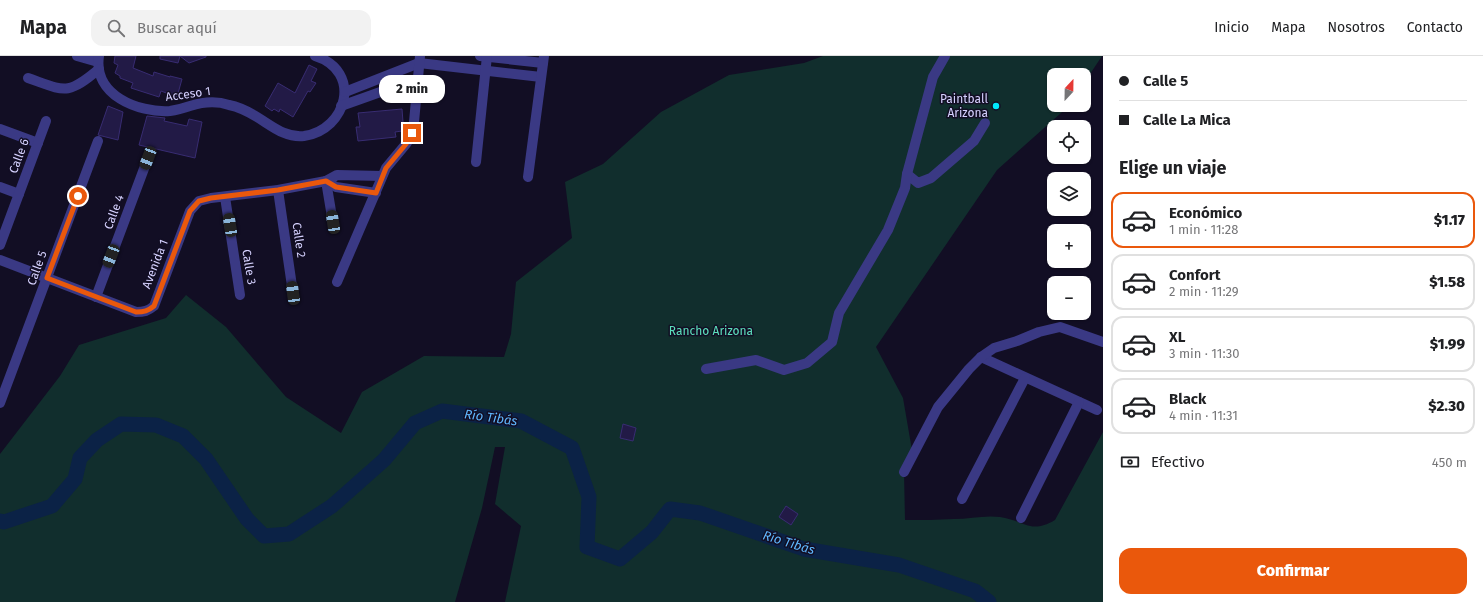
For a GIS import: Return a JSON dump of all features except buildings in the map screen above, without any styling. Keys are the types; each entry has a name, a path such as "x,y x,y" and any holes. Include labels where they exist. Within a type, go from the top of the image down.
{"street":[{"path":"28,78 59,89 75,87 98,62 77,56"},
{"path":"315,56 328,62 338,71 344,84 345,92 419,60 541,77"},
{"path":"476,162 486,70 485,56 543,60 528,177"},
{"path":"706,369 756,360 784,370 807,364 832,342 839,313 888,230 905,188 907,174 933,77 945,56"},
{"path":"337,282 386,168 406,144 412,133 419,60"},
{"name":"Acceso 1","path":"98,62 106,87 113,95 122,101 142,108 170,111 208,103 229,104 246,111 278,130 291,135 303,136 322,130 331,122 341,106 345,92"},
{"path":"341,106 418,79"},
{"name":"Calle 6","path":"0,245 46,121"},
{"path":"907,174 918,183 931,178 974,141 985,123"},
{"path":"0,130 38,143"},
{"name":"Calle 5","path":"0,403 98,141"},
{"name":"Calle 4","path":"96,297 148,158"},
{"name":"Avenida 1","path":"0,260 136,312 149,311 154,306 190,211 199,201 278,190 326,181 337,175 382,176"},
{"path":"326,181 336,187 376,193"},
{"path":"326,181 333,222"},
{"path":"0,187 19,194"},
{"name":"Calle 2","path":"278,190 293,293"},
{"name":"Calle 3","path":"225,197 240,295"},
{"path":"904,472 938,407 981,357 994,348 1039,332 1060,327 1103,342"},
{"path":"981,357 1097,410"},
{"path":"962,499 1025,378"},
{"path":"1021,518 1079,402"}],"green space":[{"name":"Rancho Arizona","path":"823,56 1102,56 1091,72 1091,68 1047,68 1047,112 1062,112 1053,120 1047,120 1047,125 997,170 876,347 903,398 913,456 904,472 905,520 1000,517 1027,525 1039,526 1055,520 1103,432 1103,602 505,602 521,526 495,504 505,447 495,447 482,508 455,602 0,602 0,454 60,376 79,345 166,318 186,295 226,327 286,397 341,433 362,392 424,356 504,357 511,334 516,282 572,238 565,182 603,164 661,112 729,75 804,63"}],"waterway":[{"name":"Río Tibás","path":"0,521 4,522 52,506 75,479 80,458 97,440 121,424 156,425 183,436 206,459 247,519 264,536 289,534 332,506 384,460 415,423 442,411 521,421 572,448 589,497 587,547 620,559 652,532 670,509 700,513 804,549 899,565 975,591 989,602"}],"place":[{"name":"Paintball Arizona","path":"996,106"}],"route":[{"path":"78,196 47,278 136,312 149,311 154,306 190,211 199,201 211,198 278,190 326,181 336,187 376,193 386,168 406,144 412,133"}]}
